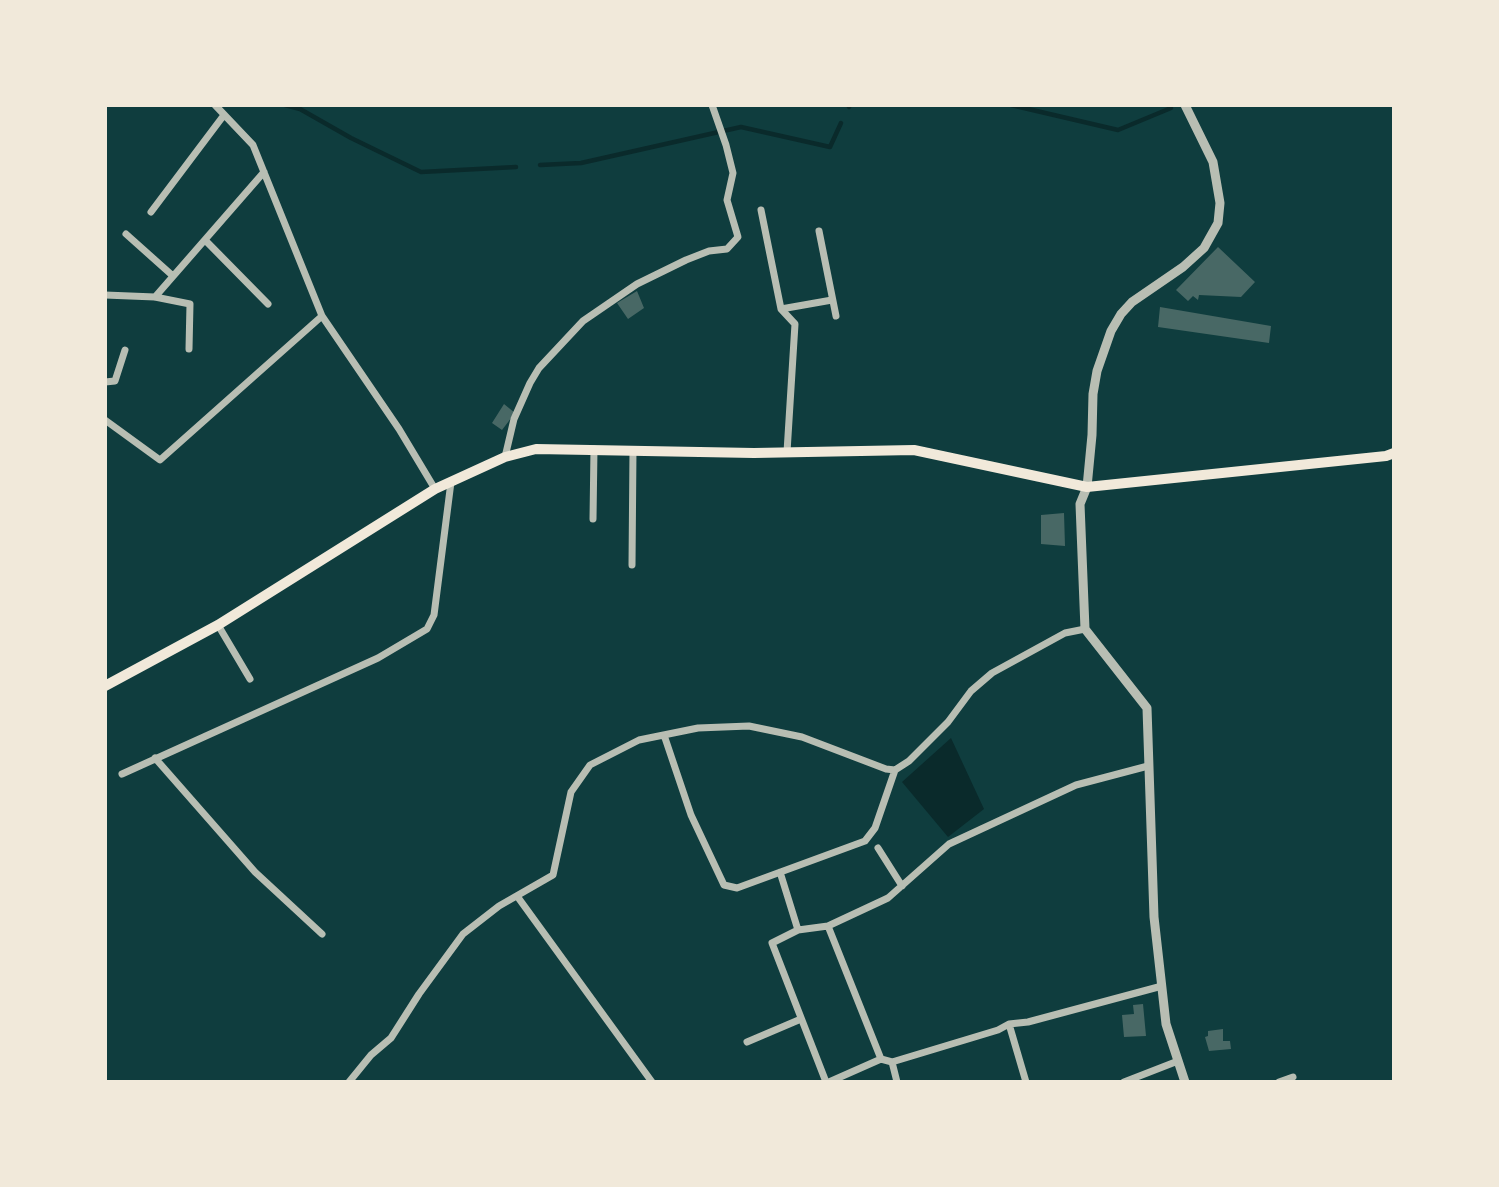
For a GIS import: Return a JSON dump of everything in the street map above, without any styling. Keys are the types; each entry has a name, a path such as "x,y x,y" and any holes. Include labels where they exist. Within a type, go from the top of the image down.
{"main road":[{"path":"105,686 218,625 435,489 505,457 536,449 787,452 914,450 1087,487 1387,456 1394,453"}],"street":[{"path":"215,105 253,145 322,316 399,429 435,489"},
{"path":"505,457 514,419 530,383 539,368 583,321 638,284 686,260 709,251 727,249 738,237 727,200 733,173 712,105"},
{"path":"1185,105 1213,162 1220,203 1218,223 1204,248 1183,267 1132,302 1111,331 1097,371 1087,487 1080,504 1085,629 1147,708 1154,917 1166,1024 1185,1082"},
{"path":"151,212 224,115"},
{"path":"155,297 264,172"},
{"path":"761,210 781,309 795,324 787,452"},
{"path":"819,231 836,316"},
{"path":"126,234 173,276"},
{"path":"205,240 268,304"},
{"path":"105,295 155,297 190,304 189,349"},
{"path":"781,309 832,300"},
{"path":"105,420 160,460 322,316"},
{"path":"105,382 115,381 125,350"},
{"path":"593,519 594,449"},
{"path":"632,565 633,450"},
{"path":"122,774 378,658 427,629 434,615 451,482"},
{"path":"218,625 250,679"},
{"path":"664,735 691,816 724,885 737,888 865,841 875,828 895,770 909,761 948,722 971,691 992,673 1065,633 1085,629"},
{"path":"349,1082 371,1055 391,1038 463,934 499,906 552,875 571,792 590,765 639,740 698,728 749,726 802,737 895,770"},
{"path":"155,758 255,872 322,934"},
{"path":"1148,766 1076,785 949,844 888,898 828,926 798,930 772,943 827,1082 881,1059 892,1062 998,1030 1009,1024 1028,1022 1162,986"},
{"path":"878,848 902,886"},
{"path":"780,872 798,930"},
{"path":"517,896 652,1082"},
{"path":"828,926 881,1059"},
{"path":"747,1042 801,1019"},
{"path":"1009,1024 1026,1082"},
{"path":"1124,1082 1178,1061"},
{"path":"892,1062 897,1082"},
{"path":"1279,1082 1293,1077"}],"water":[{"path":"951,738 984,809 948,837 902,782"}],"building":[{"path":"1218,247 1255,282 1241,297 1199,295 1198,300 1193,296 1188,301 1176,290"},
{"path":"637,291 644,308 628,319 617,303"},
{"path":"1160,307 1271,326 1269,343 1158,327"},
{"path":"504,404 515,413 502,430 492,423"},
{"path":"1064,513 1065,546 1041,544 1041,515"},
{"path":"1143,1004 1146,1036 1124,1037 1122,1015 1134,1014 1133,1005"},
{"path":"1223,1029 1223,1041 1230,1041 1231,1049 1209,1051 1205,1037 1208,1036 1208,1031"}],"waterway":[{"path":"285,105 300,109 351,138 421,172 516,167"},
{"path":"1011,105 1118,130 1171,108"},
{"path":"540,165 581,163 741,127 830,147 841,123"}]}
